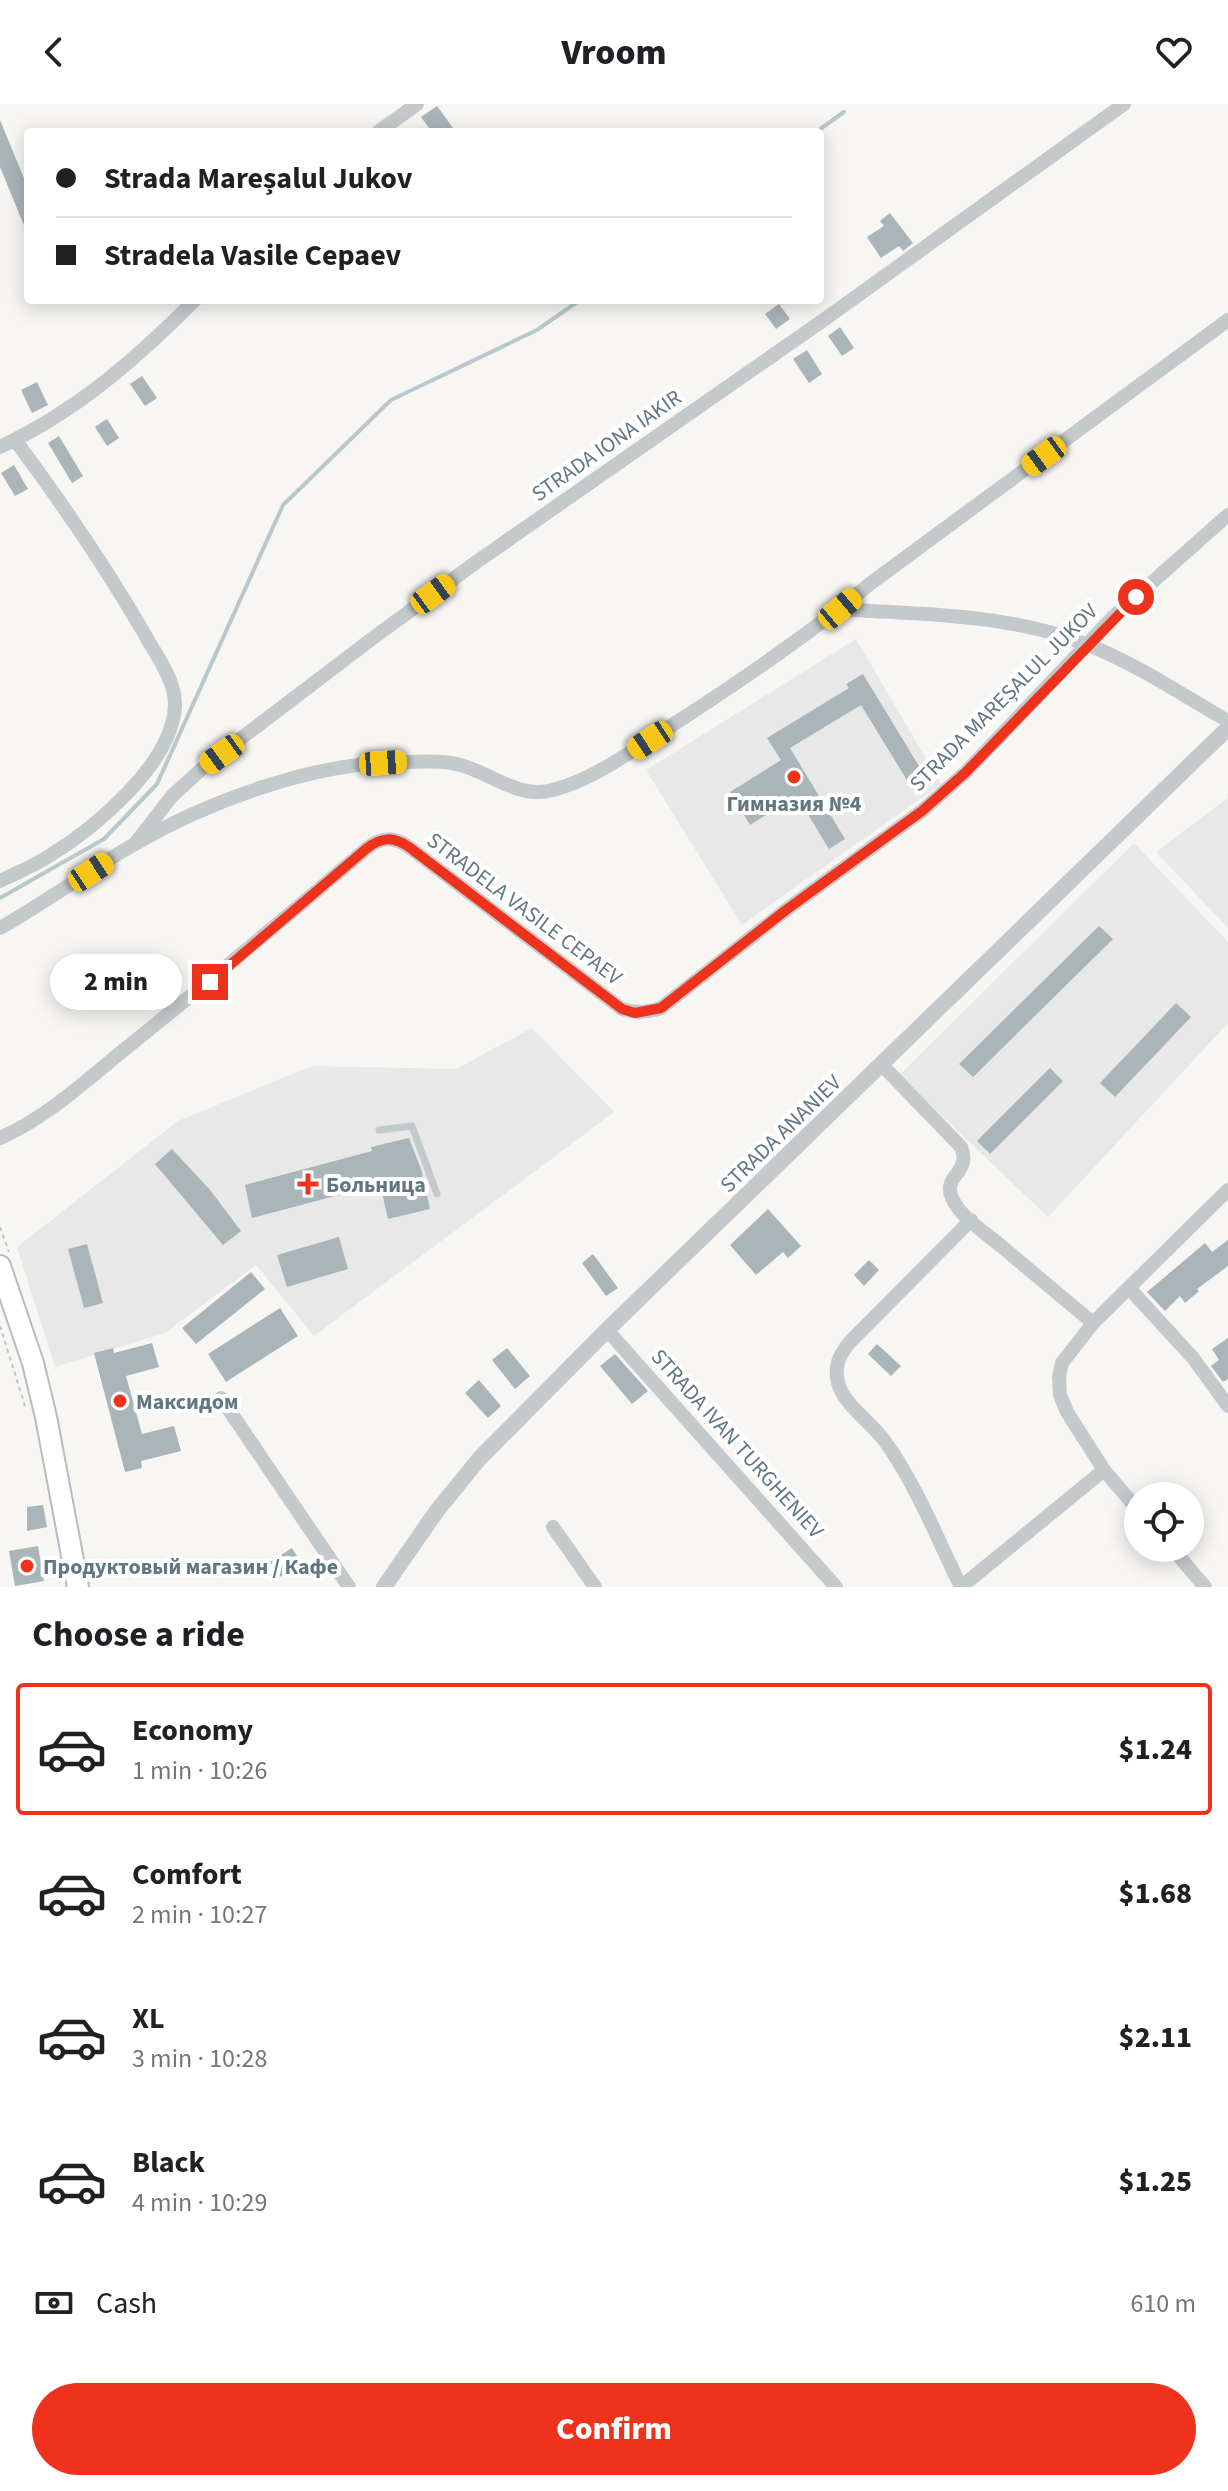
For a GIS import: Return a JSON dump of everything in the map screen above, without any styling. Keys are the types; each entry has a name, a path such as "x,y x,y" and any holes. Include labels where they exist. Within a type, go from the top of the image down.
{"main road":[{"path":"0,1266 36,1376 78,1587"}],"street":[{"path":"384,128 417,104"},
{"name":"STRADA IONA IAKIR","path":"134,844 172,796 206,765 358,649 1124,104"},
{"path":"0,447 71,408 110,379 191,304"},
{"path":"0,928 134,844 241,796 285,781 365,765 401,762 455,763 515,789 550,791 577,782 692,713 840,609 1228,320"},
{"path":"0,881 48,857 83,832 125,794 157,757 173,717 175,703 173,689 163,667 102,562 15,440"},
{"name":"STRADA MAREȘALUL JUKOV","path":"647,1013 661,1008 786,910 922,811 966,772 1113,617 1228,515"},
{"path":"840,609 972,617 1020,624 1089,645 1228,721"},
{"name":"STRADA ANANIEV","path":"384,1587 436,1512 479,1459 607,1330 1228,728"},
{"name":"STRADELA VASILE CEPAEV","path":"0,1138 17,1131 93,1077 366,849 376,841 388,838 409,847 622,1009 647,1013"},
{"path":"882,1065 961,1147 965,1156 964,1166 956,1174 950,1190 952,1200 971,1220 1093,1323"},
{"path":"1124,1494 1104,1470 1067,1412 1060,1395 1062,1363 1093,1323 1228,1190"},
{"path":"971,1220 849,1343 836,1365 839,1386 883,1439 909,1483 961,1587 1104,1470"},
{"path":"1129,1288 1193,1358 1228,1406"},
{"name":"STRADA IVAN TURGHENIEV","path":"607,1330 836,1587"},
{"path":"221,1398 349,1587"},
{"path":"553,1527 595,1587"},
{"path":"1184,1562 1205,1587"}],"lane":[{"path":"379,1130 412,1126 437,1194"}],"shaded area":[{"name":"Гимназия №4","path":"856,639 941,784 742,925 646,770"},
{"path":"1228,798 1228,928 1156,852"},
{"path":"1134,843 1228,942 1228,1023 1048,1217 899,1075"},
{"name":"Больница","path":"532,1028 614,1112 314,1336 256,1265 165,1333 55,1367 17,1247 178,1121 312,1066 456,1069"}],"building":[{"path":"437,106 453,128 429,128 421,117"},
{"path":"0,120 24,178 24,225 0,167"},
{"path":"890,213 913,243 903,251 899,246 881,258 867,237 884,226 880,221"},
{"path":"779,304 790,319 776,329 765,314"},
{"path":"840,327 854,348 842,356 828,336"},
{"path":"807,350 822,374 809,383 793,359"},
{"path":"142,376 157,398 145,406 130,384"},
{"path":"37,382 48,405 32,413 21,390"},
{"path":"107,419 119,438 107,446 95,427"},
{"path":"59,436 83,476 72,483 48,443"},
{"path":"14,465 28,489 15,496 1,473"},
{"path":"863,674 928,781 913,790 861,705 790,748 845,839 829,849 797,796 750,825 730,792 781,760 767,738 849,688 846,684"},
{"path":"1099,926 1113,939 973,1077 959,1064"},
{"path":"1176,1003 1191,1017 1115,1097 1100,1083"},
{"path":"1050,1068 1063,1081 990,1154 977,1141"},
{"path":"409,1138 422,1172 430,1209 388,1219 380,1184 252,1218 245,1185"},
{"path":"172,1149 210,1190 241,1231 223,1245 155,1164"},
{"path":"768,1209 801,1246 788,1258 783,1252 756,1275 730,1245"},
{"path":"339,1237 348,1269 287,1287 277,1255"},
{"path":"1228,1240 1228,1266 1197,1289 1199,1291 1185,1303 1180,1296 1165,1311 1147,1292 1205,1243 1212,1252"},
{"path":"87,1244 103,1303 84,1308 68,1249"},
{"path":"593,1254 618,1288 606,1296 582,1263"},
{"path":"869,1260 879,1270 864,1286 854,1275"},
{"path":"251,1272 265,1289 196,1344 182,1328"},
{"path":"280,1308 298,1336 226,1382 208,1354"},
{"path":"1228,1338 1228,1379 1223,1382 1211,1366 1219,1360 1212,1349"},
{"name":"Максидом","path":"152,1343 159,1367 126,1376 142,1434 174,1426 181,1451 141,1461 142,1468 125,1472 94,1353 113,1348 114,1353"},
{"path":"877,1344 901,1366 891,1376 868,1354"},
{"path":"507,1348 530,1376 515,1389 492,1360"},
{"path":"615,1354 648,1391 632,1404 600,1366"},
{"path":"479,1380 501,1406 488,1418 465,1393"},
{"path":"43,1505 47,1527 27,1531 27,1507"},
{"name":"Продуктовый магазин / Кафе","path":"38,1546 44,1581 15,1586 9,1551"},
{"path":"292,1548 302,1564 280,1577 270,1562"}],"waterway":[{"path":"822,128 844,112"},
{"path":"0,898 104,839 157,784 283,505 391,400 537,330 574,304"}],"place":[{"name":"Гимназия №4","path":"794,777"},
{"name":"Больница","path":"308,1184"},
{"name":"Максидом","path":"120,1401"},
{"name":"Продуктовый магазин / Кафе","path":"27,1566"}],"route":[{"path":"210,982 366,849 376,841 388,838 409,847 622,1009 647,1013 661,1008 786,910 922,811 966,772 1113,617 1136,597"}]}
